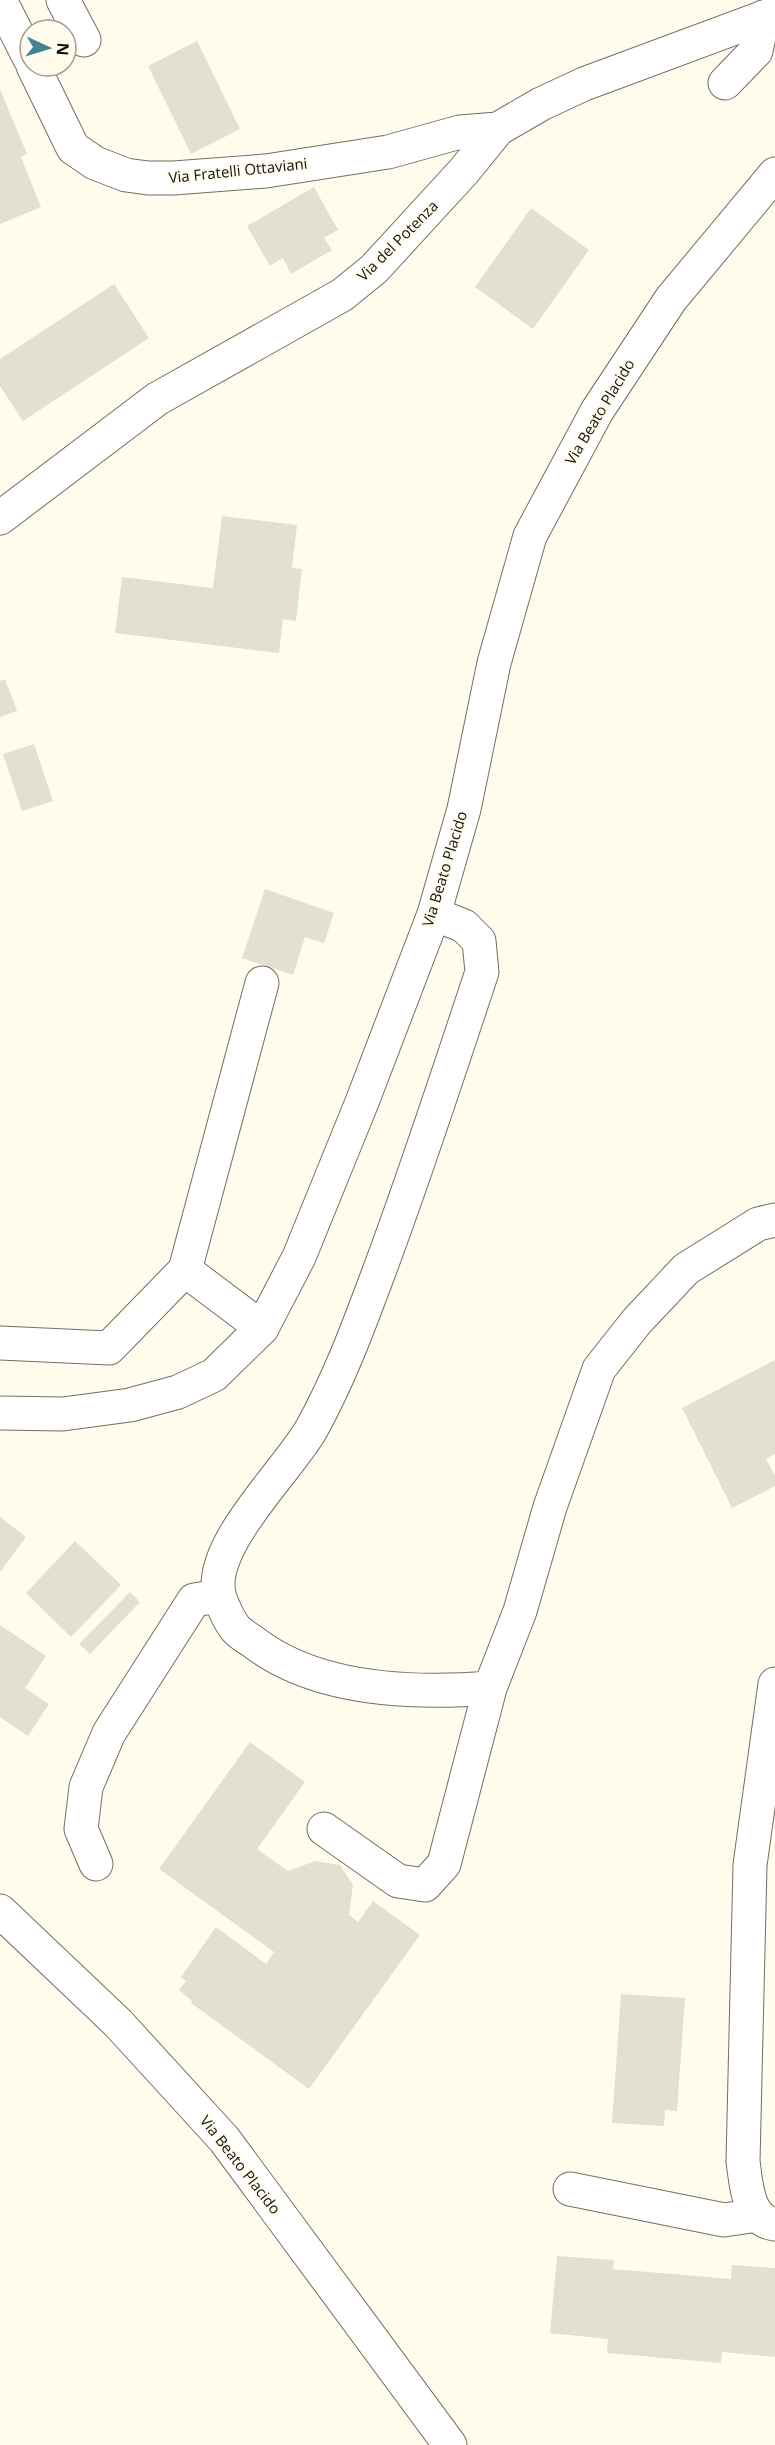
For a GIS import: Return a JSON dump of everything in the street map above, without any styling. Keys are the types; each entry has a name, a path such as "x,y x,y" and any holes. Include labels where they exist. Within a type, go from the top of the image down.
{"main road":[{"path":"0,0 18,36"},
{"path":"63,0 84,40"},
{"path":"725,83 756,51 769,15"},
{"name":"Via del Potenza","path":"0,518 157,399 342,295 374,269 464,171 498,129 541,104 584,84 769,15"},
{"name":"Via Fratelli Ottaviani","path":"39,78 73,148 95,163 126,175 148,178 266,171 388,152 460,132 498,129"},
{"name":"Via Beato Placido","path":"0,1413 63,1414 130,1405 178,1392 214,1375 262,1328 299,1257 362,1102 434,914 464,808 494,663 530,536 597,411 671,299 775,174"},
{"path":"434,914 464,926 479,941 482,972 399,1221 347,1356 311,1430 234,1536 219,1569 219,1596 236,1629 272,1656 332,1679 387,1689 490,1688"},
{"path":"0,1343 110,1348 185,1270 262,983"},
{"path":"324,1829 398,1881 425,1885 444,1864 490,1688 520,1611 550,1508 599,1369 637,1321 686,1269 758,1224 775,1220"},
{"path":"185,1270 262,1328"},
{"path":"96,1864 81,1829 86,1786 109,1733 194,1600 219,1596"},
{"path":"767,2220 750,2202 743,2161 750,1865 775,1684"},
{"name":"Via Beato Placido","path":"0,1911 118,2023 224,2139 450,2445"},
{"path":"570,2189 724,2220 767,2220"}],"building":[{"path":"197,41 240,129 191,154 148,66"},
{"path":"0,89 27,154 21,157 41,207 0,224"},
{"path":"314,187 338,230 324,238 332,250 291,274 283,258 270,266 247,226"},
{"path":"531,208 589,250 533,329 475,287"},
{"path":"114,284 149,338 23,421 0,386 0,359"},
{"path":"222,516 297,525 292,568 302,569 296,621 283,619 279,653 115,633 122,577 213,588"},
{"path":"5,679 17,711 0,717 0,681"},
{"path":"34,744 53,801 22,811 3,754"},
{"path":"265,889 334,913 324,943 305,937 293,975 242,958"},
{"path":"775,1360 775,1454 766,1459 775,1476 775,1486 732,1508 682,1408"},
{"path":"0,1517 26,1537 0,1572"},
{"path":"75,1541 121,1585 71,1637 26,1593"},
{"path":"130,1592 140,1602 90,1654 79,1644"},
{"path":"0,1625 46,1656 25,1688 49,1704 28,1736 0,1717"},
{"path":"250,1742 305,1782 257,1849 288,1871 315,1861 340,1865 353,1885 349,1915 358,1922 373,1901 420,1935 309,2089 191,2003 192,2001 179,1990 186,1981 181,1977 216,1927 266,1964 274,1952 159,1869"},
{"path":"621,1994 685,1998 677,2111 665,2110 664,2126 612,2123"},
{"path":"557,2256 614,2260 613,2269 731,2279 732,2265 775,2268 775,2357 722,2352 721,2363 607,2353 608,2339 550,2333"}]}
